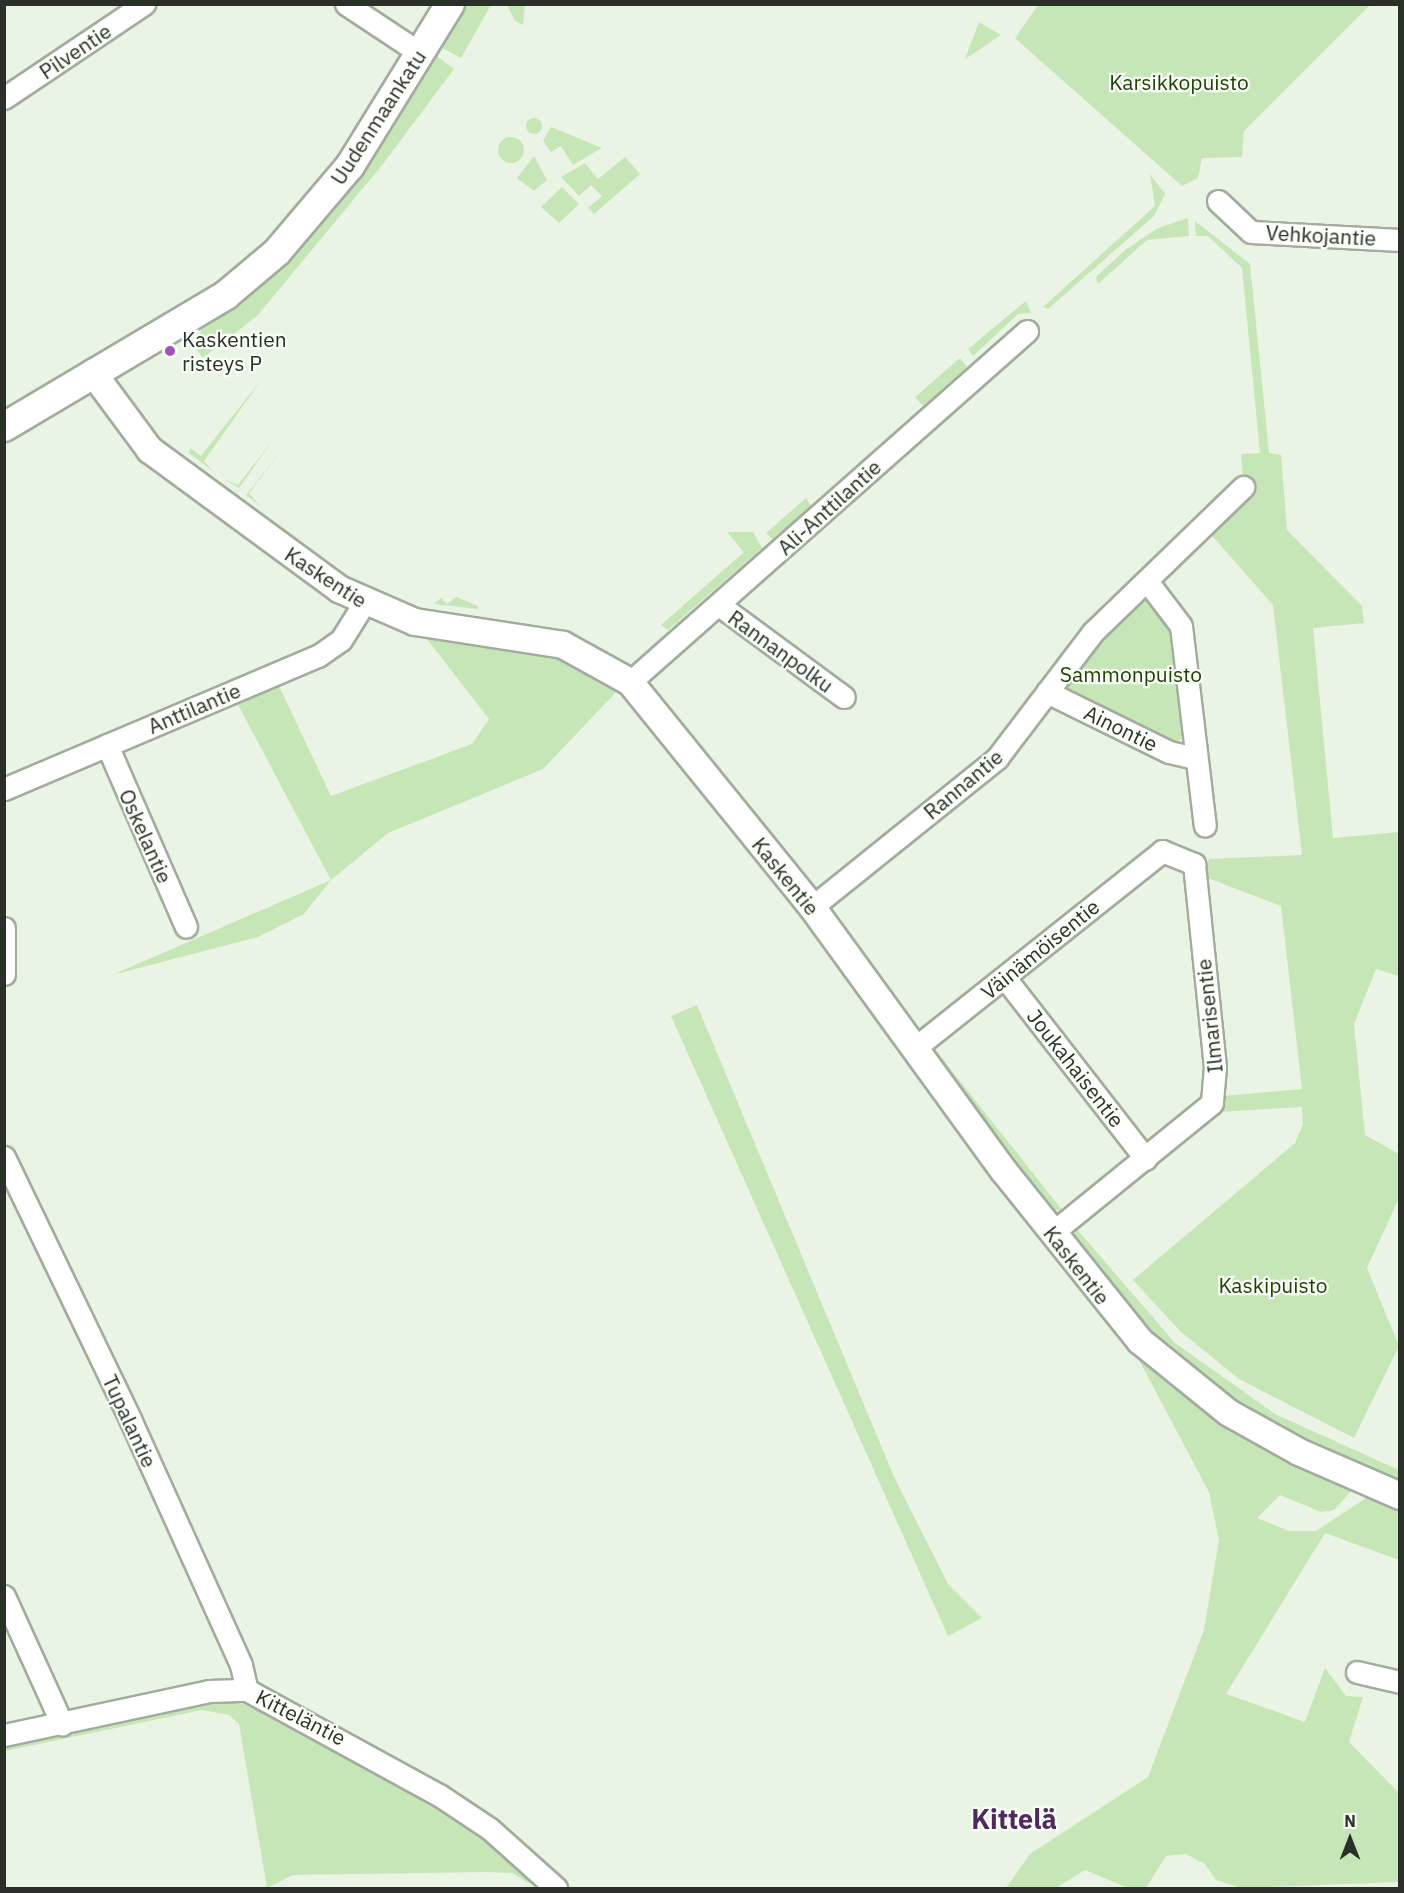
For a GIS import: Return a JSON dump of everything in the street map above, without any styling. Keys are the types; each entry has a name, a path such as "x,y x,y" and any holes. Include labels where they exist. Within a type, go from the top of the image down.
{"main road":[{"name":"Uudenmaankatu","path":"4,427 226,295 277,252 350,166 450,4"}],"street":[{"name":"Pilventie","path":"4,98 144,4"},
{"path":"346,4 420,53"},
{"name":"Vehkojantie","path":"1218,201 1251,232 1400,240"},
{"name":"Ali-Anttilantie","path":"630,682 1027,331"},
{"name":"Kaskentie","path":"93,373 150,450 364,603 415,622 563,645 630,682 812,907 1052,1233 1140,1341 1229,1413 1299,1452 1400,1496"},
{"name":"Rannantie","path":"812,907 997,758 1076,651 1243,487"},
{"path":"1147,580 1180,626 1205,826"},
{"name":"Anttilantie","path":"4,789 318,656 340,640 364,603"},
{"name":"Rannanpolku","path":"718,605 844,697"},
{"name":"Ainontie","path":"1047,692 1169,752 1196,758"},
{"name":"Oskelantie","path":"107,745 186,927"},
{"name":"Väinämöisentie","path":"916,1047 1162,851"},
{"name":"Ilmarisentie","path":"1052,1233 1200,1116 1216,1086 1194,864 1162,851"},
{"path":"4,928 4,974"},
{"name":"Joukahaisentie","path":"1005,978 1146,1159"},
{"name":"Tupalantie","path":"4,1157 130,1419 241,1665 247,1690"},
{"path":"4,1596 62,1724"},
{"path":"1357,1672 1400,1682"},
{"name":"Kitteläntie","path":"4,1735 209,1690 247,1690 439,1795 490,1829 556,1888"}],"green space":[{"path":"464,5 491,5 461,58 439,46"},
{"path":"507,5 525,5 523,25 515,21"},
{"name":"Karsikkopuisto","path":"1038,5 1370,5 1244,131 1242,157 1202,158 1198,178 1182,186 1015,38"},
{"path":"979,22 1001,35 965,59"},
{"path":"433,53 454,69 383,164 257,316 203,358 194,346 209,314"},
{"path":"531,118 537,118 542,126 540,132 531,134 526,129 526,123"},
{"path":"551,127 602,148 573,165 561,146 551,152 543,141"},
{"path":"511,137 521,140 524,150 521,160 511,163 501,160 498,150 501,140"},
{"path":"534,156 547,180 534,191 517,178"},
{"path":"625,157 640,174 594,214 588,208 602,196 591,185 579,196 561,177 585,163 598,179"},
{"path":"1150,174 1165,194 1154,216 1048,309 1043,307 1155,206"},
{"path":"562,187 579,204 559,223 541,207"},
{"path":"1188,218 1189,236 1147,240 1098,284 1096,277 1124,251 1156,229"},
{"name":"Kaskipuisto","path":"1195,221 1250,264 1269,453 1281,455 1287,530 1362,606 1364,623 1313,628 1333,838 1399,832 1399,976 1376,969 1354,1024 1365,1135 1399,1154 1399,1198 1367,1268 1399,1346 1354,1438 1239,1379 1180,1331 1133,1280 1295,1143 1303,1124 1302,1107 1217,1112 1223,1096 1302,1089 1281,906 1205,877 1209,859 1302,855 1273,605 1199,521 1243,477 1241,454 1260,453 1242,268 1208,236 1196,236"},
{"path":"1026,301 1031,313 1018,314 973,356 968,349"},
{"path":"960,358 967,367 923,406 915,397"},
{"path":"262,379 204,461 214,472 189,453 190,448 201,456"},
{"path":"273,440 239,488 222,478 238,485"},
{"path":"284,447 249,493 260,506 246,495"},
{"path":"806,498 811,506 773,539 766,533"},
{"path":"727,532 753,532 762,548 668,630 661,625 744,552"},
{"path":"456,597 478,606 478,609 434,604 441,598 447,604"},
{"name":"Sammonpuisto","path":"1147,597 1171,622 1186,734 1176,745 1065,689 1081,658"},
{"path":"423,634 552,650 620,688 543,769 388,833 331,880 236,701 278,684 331,796 472,744 489,719"},
{"path":"331,880 304,914 258,937 112,975"},
{"path":"697,1005 895,1479 948,1584 982,1618 948,1636 671,1016"},
{"path":"935,1049 1063,1211 1047,1209 938,1060"},
{"path":"1076,1228 1175,1343 1275,1414 1399,1470 1399,1483 1233,1404 1139,1325 1074,1239"},
{"path":"1144,1359 1230,1428 1353,1489 1334,1510 1321,1512 1280,1495 1257,1518 1289,1531 1316,1531 1374,1495 1399,1506 1399,1560 1325,1533 1226,1694 1305,1722 1325,1668 1346,1696 1363,1697 1349,1742 1399,1793 1399,1882 1241,1888 1216,1880 1205,1864 1186,1854 1166,1856 1146,1888 1128,1888 1085,1870 1056,1888 1006,1888 1030,1854 1148,1777 1204,1630 1219,1540 1209,1492 1140,1362"},
{"path":"231,1699 295,1725 443,1810 507,1856 532,1885 512,1873 488,1872 293,1875 267,1888 239,1724 229,1715 202,1710 5,1751 5,1743"}],"place":[{"name":"Kaskentien risteys P","path":"170,351"}],"district":[{"name":"Kittelä","path":"1014,1819"}]}
